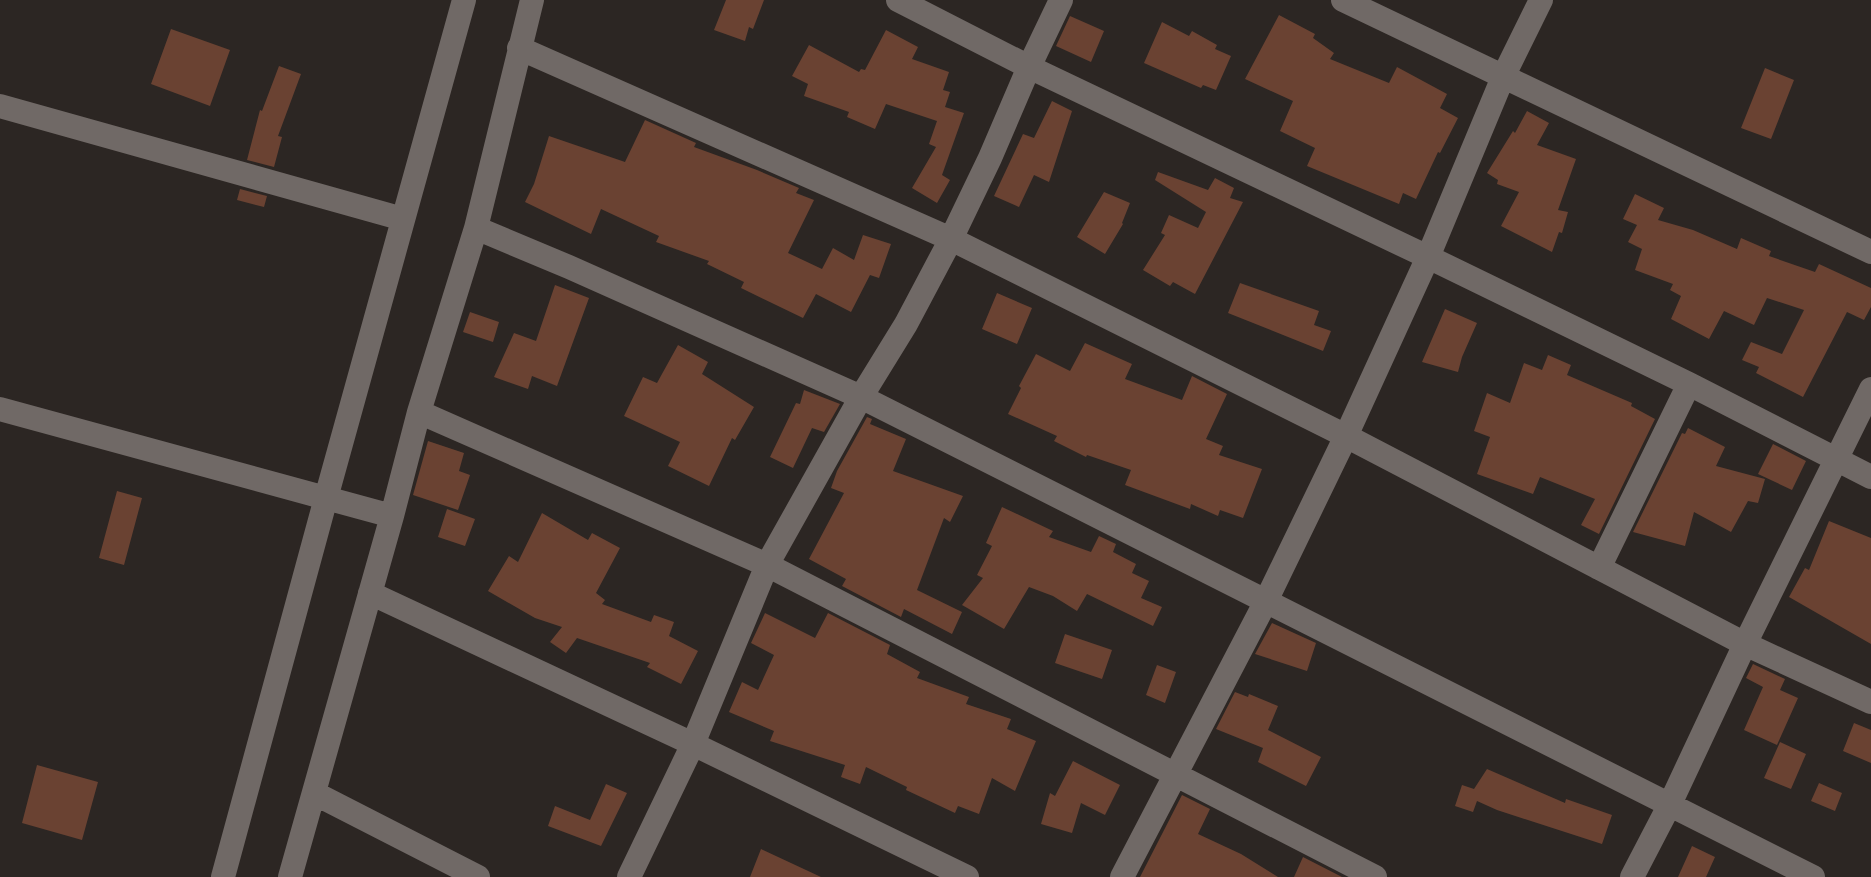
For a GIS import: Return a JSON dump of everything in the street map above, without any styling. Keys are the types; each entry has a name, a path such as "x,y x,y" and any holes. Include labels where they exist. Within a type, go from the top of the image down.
{"street":[{"path":"223,877 464,0"},
{"path":"290,877 419,412 476,228 532,0"},
{"path":"898,0 1029,67 1689,384 1871,477"},
{"path":"629,877 693,744 767,565 861,397 906,324 951,239 1061,0"},
{"path":"1343,0 1871,252"},
{"path":"1122,877 1266,601 1346,436 1428,257 1503,77 1541,0"},
{"path":"519,48 951,239 1346,436 1745,644 1871,702"},
{"path":"0,106 403,219"},
{"path":"476,228 861,397 1813,877"},
{"path":"1599,568 1689,384"},
{"path":"1632,877 1871,389"},
{"path":"0,409 392,516"},
{"path":"419,412 767,565 1375,877"},
{"path":"370,593 967,877"},
{"path":"314,793 478,877"}],"building":[{"path":"726,0 764,0 745,41 714,30"},
{"path":"1279,15 1315,34 1313,38 1334,53 1330,59 1389,83 1397,67 1447,94 1440,108 1458,118 1416,199 1403,193 1399,204 1307,166 1315,148 1280,131 1293,101 1245,79"},
{"path":"1070,16 1104,31 1091,62 1056,46"},
{"path":"1162,22 1189,36 1192,31 1217,45 1215,49 1231,56 1216,90 1203,85 1201,88 1144,63"},
{"path":"171,29 230,50 210,106 151,84"},
{"path":"886,30 918,47 912,59 949,72 943,90 950,92 945,107 964,113 942,175 950,180 937,203 912,188 936,147 929,144 937,121 886,104 875,129 847,117 849,112 804,96 808,84 792,76 809,45 859,72 865,70"},
{"path":"279,66 301,74 278,136 282,137 274,167 247,160 260,110"},
{"path":"1765,68 1794,80 1771,139 1741,128"},
{"path":"1052,101 1072,111 1049,182 1034,175 1019,207 994,196 1023,134 1034,138"},
{"path":"1527,111 1549,123 1537,145 1576,159 1558,210 1568,212 1552,252 1501,226 1519,192 1497,184 1498,180 1487,173"},
{"path":"645,120 696,143 694,147 799,188 796,193 814,200 788,253 822,269 833,248 854,260 863,235 891,244 879,278 870,275 851,312 816,294 803,318 741,288 744,282 707,264 709,261 656,242 659,236 601,209 591,234 525,202 549,136 625,162"},
{"path":"1158,172 1208,190 1215,178 1234,188 1230,198 1243,202 1195,294 1173,282 1170,286 1143,270 1165,235 1161,233 1169,215 1198,228 1206,212 1155,180"},
{"path":"240,189 267,196 264,207 237,200"},
{"path":"1104,192 1130,203 1123,224 1105,254 1077,237"},
{"path":"1635,194 1664,208 1658,220 1693,230 1737,249 1741,238 1771,251 1769,256 1815,272 1819,264 1871,288 1871,307 1864,320 1847,312 1803,397 1756,373 1759,367 1742,360 1751,342 1782,354 1804,310 1767,298 1754,325 1724,311 1709,339 1671,319 1681,296 1670,290 1673,284 1635,270 1642,249 1628,242 1637,225 1623,219"},
{"path":"1240,283 1319,311 1314,325 1331,331 1323,351 1228,313"},
{"path":"555,285 589,298 557,386 532,376 528,389 494,377 514,333 536,341"},
{"path":"997,293 1032,308 1017,344 982,329"},
{"path":"1445,309 1477,323 1458,372 1422,362"},
{"path":"470,312 499,322 493,342 463,332"},
{"path":"1085,343 1132,364 1125,379 1182,400 1192,376 1227,394 1206,439 1223,446 1219,455 1262,469 1243,518 1220,510 1218,516 1191,504 1190,509 1125,485 1131,470 1086,457 1054,441 1057,436 1008,414 1036,354 1070,371"},
{"path":"678,345 708,362 702,374 754,407 735,440 732,438 709,486 668,466 680,442 624,416 643,377 657,383"},
{"path":"1548,355 1571,365 1567,375 1632,403 1631,406 1655,419 1599,534 1581,525 1595,499 1540,477 1533,494 1477,474 1490,437 1474,431 1487,393 1510,403 1524,363 1542,370"},
{"path":"804,390 840,404 824,432 812,428 793,468 770,457 796,403 800,404"},
{"path":"867,417 872,419 870,424 906,439 893,471 963,496 950,522 944,518 917,590 962,612 952,634 904,609 901,617 842,586 846,579 809,559 844,493 831,488"},
{"path":"1688,428 1725,447 1716,466 1765,479 1758,503 1748,501 1731,532 1694,512 1685,546 1633,532 1682,433 1685,434"},
{"path":"428,441 464,453 459,471 470,475 458,510 413,495"},
{"path":"1773,444 1806,461 1792,490 1758,474"},
{"path":"117,491 142,498 124,565 99,558"},
{"path":"1002,507 1053,531 1049,537 1091,552 1099,536 1116,544 1113,552 1136,564 1132,573 1149,581 1141,598 1162,607 1153,626 1087,594 1077,611 1053,596 1029,587 1004,629 962,605 983,578 977,575 992,546 986,543"},
{"path":"447,509 475,519 465,546 438,537"},
{"path":"542,513 588,540 592,533 620,548 596,593 605,600 602,604 651,622 654,615 674,622 669,636 698,651 681,684 647,667 650,663 577,638 566,653 550,642 562,627 535,618 488,591 509,556 518,562"},
{"path":"1829,521 1871,538 1871,644 1789,597 1805,568 1809,570"},
{"path":"765,613 815,638 828,613 890,645 887,654 920,672 917,678 969,697 966,704 1011,719 1007,729 1036,741 1015,791 992,778 979,814 958,806 955,813 866,767 860,784 841,777 845,765 770,741 774,731 729,712 742,682 758,690 774,655 751,643"},
{"path":"1272,623 1316,643 1307,671 1255,654"},
{"path":"1065,634 1112,650 1102,679 1055,663"},
{"path":"1753,664 1785,679 1780,690 1798,698 1777,745 1744,730 1763,687 1746,678"},
{"path":"1157,665 1176,672 1165,703 1146,695"},
{"path":"1235,692 1248,697 1249,694 1278,706 1268,730 1321,757 1306,786 1258,762 1263,748 1216,729"},
{"path":"1854,723 1871,730 1871,763 1843,751"},
{"path":"1780,742 1806,754 1791,789 1764,778"},
{"path":"1073,761 1120,785 1105,815 1081,803 1072,833 1041,824 1050,793 1055,796"},
{"path":"37,765 98,782 82,840 22,823"},
{"path":"1487,769 1565,803 1566,799 1612,815 1602,844 1477,801 1473,812 1455,806 1462,785 1474,789"},
{"path":"1819,783 1842,793 1835,811 1811,801"},
{"path":"606,784 627,793 601,846 548,826 555,806 590,820"},
{"path":"1182,795 1210,809 1198,834 1241,854 1278,877 1140,877"},
{"path":"1692,846 1715,857 1706,877 1678,877"},
{"path":"761,849 821,877 750,877"},
{"path":"1303,857 1342,877 1294,877"}]}
